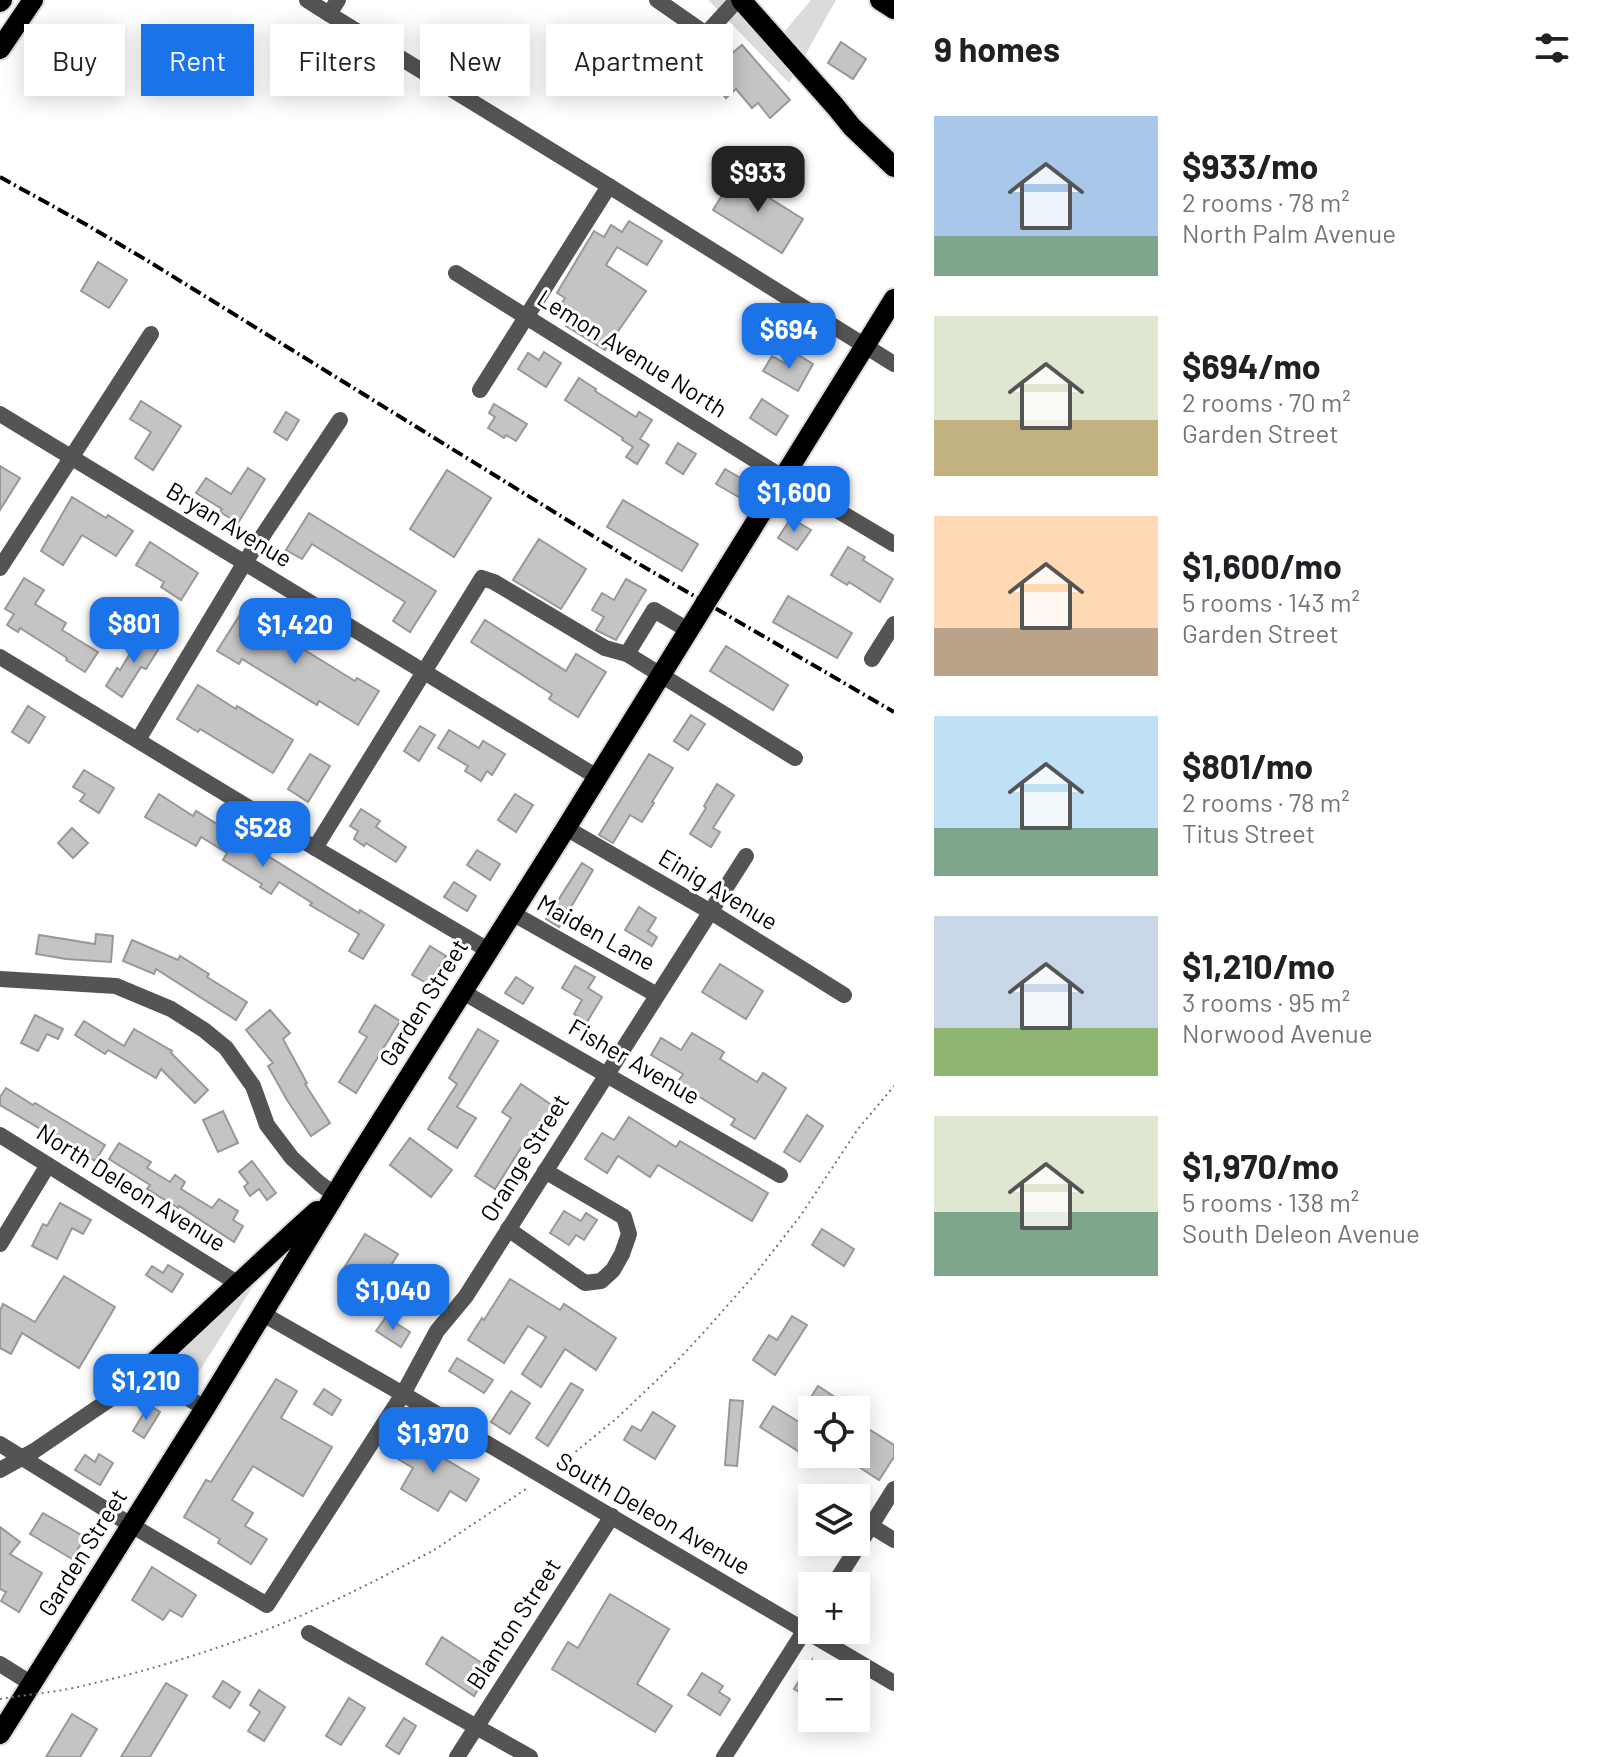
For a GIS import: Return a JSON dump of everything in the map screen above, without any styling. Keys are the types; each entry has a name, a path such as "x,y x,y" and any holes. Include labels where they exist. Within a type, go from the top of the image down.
{"main road":[{"path":"0,49 33,0"},
{"path":"739,0 862,139 894,167"},
{"path":"882,0 894,2"},
{"path":"882,0 894,9"},
{"name":"Garden Street","path":"0,1734 894,299"},
{"path":"125,1389 335,1195"}],"street":[{"path":"307,0 333,7 395,56 894,364"},
{"path":"657,0 706,34 739,0"},
{"path":"480,390 609,186"},
{"name":"Lemon Avenue North","path":"456,273 894,544"},
{"path":"0,568 151,334"},
{"name":"Bryan Avenue","path":"0,414 597,777"},
{"path":"138,740 245,562 340,420"},
{"path":"315,848 482,578 494,582 605,648 627,654 795,758"},
{"path":"627,654 654,610 688,630"},
{"path":"872,659 894,624"},
{"path":"0,657 488,950"},
{"name":"Einig Avenue","path":"566,828 711,912 844,995"},
{"name":"Orange Street","path":"131,1525 267,1605 403,1394 437,1331 466,1296 746,856"},
{"name":"Maiden Lane","path":"512,913 657,995"},
{"path":"0,979 116,986 171,1009 204,1030 226,1048 253,1086 267,1125 292,1158 335,1195"},
{"name":"Fisher Avenue","path":"463,992 780,1175"},
{"name":"North Deleon Avenue","path":"0,1135 237,1283"},
{"path":"0,1244 48,1165"},
{"path":"508,1229 585,1283 601,1281 613,1270 629,1234 624,1217 545,1171"},
{"name":"South Deleon Avenue","path":"263,1314 543,1478 798,1619"},
{"path":"0,1470 125,1389 145,1384 165,1385 205,1408"},
{"path":"0,1444 131,1525"},
{"path":"842,1572 894,1489"},
{"name":"Blanton Street","path":"457,1757 612,1516"},
{"path":"871,1526 894,1540"},
{"path":"309,1633 530,1757"},
{"path":"724,1757 798,1641"},
{"name":"South Deleon Avenue","path":"836,1644 894,1683"},
{"path":"0,1664 32,1684"}],"path":[{"path":"551,1472 617,1418 705,1331 801,1215 858,1129 894,1086"},
{"path":"0,1699 72,1688 165,1664 252,1635 325,1604 434,1550 530,1487"}],"shaded area":[{"path":"708,0 731,0 795,72 789,83 733,24"},
{"path":"811,0 836,0 803,59 783,33"},
{"path":"255,1283 195,1378 186,1378 162,1367"}],"building":[{"path":"841,42 866,59 853,79 828,63"},
{"path":"742,45 790,100 770,118 758,103 752,108 736,89 733,92 733,52"},
{"path":"734,176 803,219 782,253 713,210"},
{"path":"629,221 662,241 647,265 617,247 606,265 646,291 605,350 566,326 570,315 559,308 565,298 557,293 594,231 604,237 611,225 622,232"},
{"path":"98,262 127,280 109,308 81,291"},
{"path":"544,352 561,363 546,387 518,369 528,353 539,360"},
{"path":"797,354 813,364 798,391 763,371 772,356 790,366"},
{"path":"579,378 636,417 639,412 652,420 640,439 649,445 637,464 626,457 633,447 623,438 565,400"},
{"path":"762,399 788,416 776,435 750,418"},
{"path":"141,401 181,426 153,470 135,458 151,432 130,419"},
{"path":"494,404 527,424 516,441 488,428 495,417 489,413"},
{"path":"286,412 299,420 287,440 274,432"},
{"path":"678,443 696,454 683,474 666,463"},
{"path":"0,466 20,478 0,510"},
{"path":"248,468 265,479 238,523 196,493 206,478 231,494"},
{"path":"725,469 751,484 742,499 716,484"},
{"path":"447,470 491,498 454,557 410,529"},
{"path":"72,497 133,531 116,556 82,535 63,565 41,551"},
{"path":"623,500 698,544 682,571 607,527"},
{"path":"309,513 436,591 410,632 393,621 405,602 312,544 302,559 286,550"},
{"path":"791,518 811,530 797,550 778,538"},
{"path":"539,539 586,569 561,609 513,580"},
{"path":"150,542 198,573 181,600 161,587 164,582 136,565"},
{"path":"848,547 893,579 880,602 849,582 847,585 831,575"},
{"path":"24,578 44,590 35,604 66,623 62,630 98,652 85,672 20,628 18,632 7,625 14,614 5,609"},
{"path":"626,579 646,590 616,640 596,630 604,617 592,610 602,593 614,600"},
{"path":"788,596 852,633 837,658 773,622"},
{"path":"248,602 269,616 264,625 355,681 357,678 379,691 358,725 319,701 317,705 242,659 239,664 217,651"},
{"path":"485,620 566,671 576,654 606,672 578,717 549,699 552,694 471,642"},
{"path":"142,634 161,645 146,669 141,667 122,697 106,686 117,668 120,670"},
{"path":"726,646 788,685 773,710 710,671"},
{"path":"198,685 293,740 273,773 200,729 198,732 177,719"},
{"path":"28,706 45,717 29,743 12,732"},
{"path":"691,715 705,724 688,750 674,741"},
{"path":"420,726 435,735 419,761 404,751"},
{"path":"449,730 479,748 483,741 505,754 492,775 487,771 481,781 465,771 468,766 438,748"},
{"path":"310,754 330,766 308,802 288,789"},
{"path":"649,754 673,768 642,822 630,815 613,843 599,835"},
{"path":"84,770 114,788 99,813 80,801 85,794 73,787"},
{"path":"717,784 734,795 713,828 720,832 711,847 690,834"},
{"path":"159,794 193,816 196,811 359,913 360,910 384,925 363,959 349,951 359,934 310,905 312,903 279,882 271,894 260,887 262,884 223,860 227,853 201,837 196,846 145,817"},
{"path":"515,794 533,805 516,832 498,820"},
{"path":"361,809 380,821 376,827 406,847 396,862 354,839 358,831 350,826"},
{"path":"72,828 88,843 73,858 58,843"},
{"path":"477,850 500,864 490,880 467,865"},
{"path":"582,863 593,870 559,927 546,919"},
{"path":"454,882 476,896 467,911 444,897"},
{"path":"639,907 656,918 648,931 657,937 652,946 625,930"},
{"path":"96,934 113,936 111,962 36,954 39,935 95,944"},
{"path":"132,940 178,960 180,956 247,1002 236,1020 156,969 154,974 123,961"},
{"path":"430,946 446,956 428,984 412,975"},
{"path":"720,964 763,991 746,1019 702,992"},
{"path":"575,966 595,977 588,988 602,997 587,1022 574,1014 582,1000 562,988"},
{"path":"516,977 533,988 523,1004 505,993"},
{"path":"375,1005 400,1021 356,1093 339,1082 367,1037 359,1032"},
{"path":"270,1010 290,1033 283,1039 305,1084 330,1123 311,1136 268,1066 273,1063 246,1030"},
{"path":"35,1015 63,1029 58,1039 47,1034 38,1051 21,1043"},
{"path":"84,1021 124,1046 134,1029 172,1051 208,1090 195,1103 161,1069 156,1078 108,1050 105,1054 75,1035"},
{"path":"478,1029 498,1041 457,1107 476,1118 457,1148 428,1129 457,1084 449,1078"},
{"path":"692,1033 724,1052 720,1059 757,1082 763,1073 786,1088 755,1139 731,1125 735,1119 698,1096 694,1102 673,1089 683,1074 651,1055 661,1038 681,1050"},
{"path":"521,1084 559,1110 540,1138 531,1132 495,1189 475,1176 511,1118 502,1112"},
{"path":"6,1088 105,1145 95,1161 0,1105 0,1097"},
{"path":"223,1111 238,1143 218,1152 203,1120"},
{"path":"807,1115 823,1126 800,1162 784,1152"},
{"path":"629,1117 676,1147 680,1141 768,1193 752,1221 658,1165 650,1177 618,1156 607,1173 585,1159 602,1133 614,1140"},
{"path":"410,1138 452,1170 431,1197 390,1165"},
{"path":"119,1143 151,1162 147,1168 170,1182 175,1175 185,1182 181,1189 212,1208 219,1199 238,1211 233,1220 243,1226 234,1242 147,1189 150,1185 109,1159"},
{"path":"252,1161 276,1193 267,1200 259,1189 250,1196 244,1187 248,1183 239,1172"},
{"path":"60,1203 91,1220 83,1234 72,1228 57,1259 32,1246 43,1224 47,1226"},
{"path":"564,1211 581,1221 586,1213 597,1220 584,1240 576,1235 569,1245 550,1233"},
{"path":"822,1229 854,1249 844,1266 812,1245"},
{"path":"365,1234 398,1254 384,1277 398,1286 386,1306 339,1276"},
{"path":"168,1265 183,1274 172,1292 146,1275 152,1266 163,1273"},
{"path":"64,1276 115,1307 79,1368 22,1333 11,1354 0,1348 0,1311 3,1304 35,1322"},
{"path":"510,1279 560,1310 564,1304 616,1338 596,1370 565,1349 541,1387 522,1374 546,1337 528,1326 504,1363 468,1340"},
{"path":"792,1316 807,1325 775,1375 753,1360 769,1335 777,1340"},
{"path":"386,1317 410,1332 401,1347 376,1331"},
{"path":"457,1358 493,1380 484,1393 449,1371"},
{"path":"276,1379 297,1391 281,1418 332,1447 303,1496 253,1466 232,1500 253,1513 245,1526 267,1539 251,1564 218,1543 220,1539 184,1517 206,1480 211,1482"},
{"path":"571,1383 583,1390 548,1446 536,1438"},
{"path":"818,1386 833,1396 812,1396"},
{"path":"324,1389 341,1400 332,1415 314,1404"},
{"path":"511,1391 530,1403 510,1434 491,1422"},
{"path":"730,1400 743,1401 737,1466 725,1465"},
{"path":"149,1405 160,1412 144,1438 133,1431"},
{"path":"773,1406 798,1421 798,1451 760,1427"},
{"path":"653,1412 675,1426 655,1459 624,1440 632,1426 641,1431"},
{"path":"870,1430 894,1445 894,1457 879,1480 861,1468 870,1468"},
{"path":"406,1436 479,1479 466,1501 450,1491 438,1511 401,1489 413,1468 393,1456"},
{"path":"99,1454 113,1463 100,1485 75,1470 85,1455 95,1462"},
{"path":"43,1513 85,1537 72,1559 30,1534"},
{"path":"0,1527 20,1542 10,1554 42,1573 19,1612 1,1601 6,1592 0,1589"},
{"path":"152,1567 196,1595 182,1617 170,1610 163,1620 132,1600"},
{"path":"610,1594 669,1629 637,1684 672,1706 655,1732 552,1669 568,1642 578,1648"},
{"path":"442,1637 491,1669 474,1696 426,1664"},
{"path":"702,1673 723,1686 719,1692 730,1699 720,1715 688,1695"},
{"path":"223,1681 240,1692 230,1708 213,1697"},
{"path":"166,1683 187,1695 150,1757 121,1757"},
{"path":"259,1690 285,1707 264,1741 248,1731 260,1712 250,1705"},
{"path":"349,1698 365,1708 341,1745 326,1736"},
{"path":"72,1714 97,1729 80,1757 46,1757"},
{"path":"404,1718 416,1726 399,1754 386,1746"}],"railway":[{"path":"0,177 148,261 627,557 894,712"}]}
